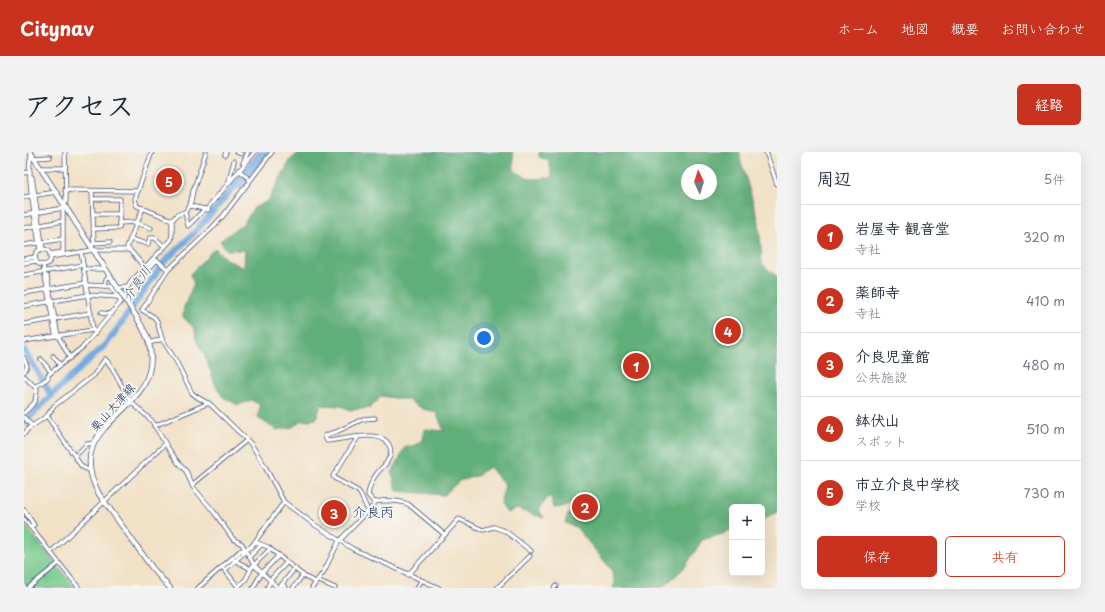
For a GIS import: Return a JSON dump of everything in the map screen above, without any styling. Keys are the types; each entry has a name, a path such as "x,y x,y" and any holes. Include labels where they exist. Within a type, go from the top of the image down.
{"main road":[{"name":"栗山大津線","path":"31,156 56,192 64,207 93,247 109,276 137,317 149,343 151,354 150,369 147,379 140,392 132,402 102,431 94,444 89,460 89,470"},
{"path":"89,470 93,482 104,501 153,569 170,588"}],"street":[{"path":"50,256 63,252 63,221 66,201 65,152"},
{"path":"152,152 150,163 138,191 135,203 137,206 172,220"},
{"path":"172,220 185,212 190,206 193,191 206,152"},
{"path":"240,169 248,152"},
{"path":"185,212 188,226 205,209 208,210 209,206 255,152"},
{"path":"137,317 167,269 210,230 249,179 272,152"},
{"path":"767,152 777,184"},
{"path":"31,156 30,172 41,250"},
{"path":"24,161 31,156 50,157"},
{"path":"229,182 234,161"},
{"path":"772,169 777,167"},
{"path":"40,168 65,168"},
{"path":"240,169 249,179"},
{"path":"24,173 30,172"},
{"path":"24,184 32,183"},
{"path":"65,190 138,191"},
{"path":"92,191 93,247"},
{"path":"24,197 56,192"},
{"path":"92,199 120,199 119,228 93,229"},
{"path":"190,206 205,209"},
{"path":"24,215 64,207"},
{"path":"143,208 127,247 128,250 147,270 169,245 168,244 172,237 172,220"},
{"path":"93,214 120,214"},
{"path":"24,228 63,221"},
{"path":"119,222 137,223 151,228"},
{"path":"130,239 148,244 150,238 155,238 165,247"},
{"path":"24,245 63,239"},
{"path":"50,256 81,252 110,242"},
{"path":"118,288 128,287 130,283 168,244"},
{"path":"93,247 128,250"},
{"path":"41,250 47,251 50,256 49,262 44,265"},
{"path":"41,250 37,253 36,259 39,264 44,265"},
{"path":"81,252 95,331"},
{"path":"24,258 36,259"},
{"path":"24,263 36,259"},
{"path":"157,260 167,269"},
{"path":"44,265 54,319 55,333 70,358"},
{"path":"24,275 83,267 105,269"},
{"path":"105,286 106,279 109,276"},
{"path":"24,293 86,284 111,286 121,302 112,314 95,331 84,346 36,386"},
{"path":"24,306 88,295 118,297"},
{"path":"142,310 157,320 162,339 176,361 192,392 197,397 209,403 247,440 263,463 284,502 339,541 408,575 439,588"},
{"path":"24,324 91,313"},
{"path":"101,313 112,314"},
{"path":"24,341 95,331"},
{"path":"149,343 162,339"},
{"path":"53,356 60,365"},
{"path":"24,358 27,366 24,372"},
{"path":"41,359 51,372"},
{"path":"24,434 31,425 47,416 54,406 94,375 105,359 111,366 132,402 149,418 165,444 179,464 186,471 192,485 233,539 242,544 254,565 278,588 295,568"},
{"path":"24,376 36,386 37,389 35,402 24,412"},
{"path":"154,426 209,403"},
{"path":"47,416 82,467 89,470"},
{"path":"24,417 31,425"},
{"path":"374,502 368,495 377,473 391,455 391,448 388,442 381,438 358,437 345,437 327,441 325,437 326,435 344,428 356,421 375,418"},
{"path":"358,437 333,476 358,492 361,495 368,511"},
{"path":"192,485 247,440"},
{"path":"74,456 88,444 94,444"},
{"path":"50,552 165,444"},
{"path":"374,502 392,500 408,504 445,535"},
{"path":"198,588 224,569 234,559 240,550 245,550 251,547 284,502"},
{"path":"312,588 337,547 339,541 368,511 374,502"},
{"path":"24,510 34,525 30,527"},
{"path":"24,519 79,588"},
{"path":"408,575 459,519 483,530 494,527 505,531 531,551"},
{"path":"255,542 279,555 303,575 335,588"},
{"path":"249,557 261,545"},
{"path":"224,569 239,587 246,580 254,565 270,549"},
{"path":"253,588 262,572 279,555"},
{"path":"497,588 530,556"},
{"path":"234,559 251,569"},
{"path":"266,588 287,562"},
{"path":"28,588 59,563"},
{"path":"293,588 303,575"},
{"path":"417,588 421,581"},
{"path":"282,584 286,588"}],"green space":[{"path":"300,152 513,152 514,171 530,179 552,178 549,160 539,157 539,152 740,152 740,159 759,222 762,264 777,277 777,512 765,518 765,504 729,504 729,532 702,540 685,567 663,587 613,588 615,583 611,569 576,527 565,523 568,514 578,513 595,515 597,511 590,497 578,500 565,507 554,508 551,498 547,498 539,510 544,518 517,509 507,513 500,503 505,486 490,467 479,475 459,481 444,495 397,491 392,473 405,447 420,442 425,429 444,431 436,412 423,409 408,400 381,396 370,408 350,410 341,406 321,405 316,419 300,421 293,427 277,430 258,418 260,405 251,400 238,405 223,397 216,386 203,352 196,340 195,329 183,317 184,307 194,284 190,274 215,248 226,259 244,268 245,250 227,250 220,241 243,224 254,208 268,201 291,159"},
{"path":"24,524 75,588 24,588"}],"water":[{"path":"258,152 269,152 262,163 240,189 229,187"}],"waterway":[{"name":"介良川","path":"24,423 108,342 164,262 195,232 238,182"},
{"path":"24,350 51,396"}],"place":[{"name":"市立介良中学校","path":"169,181"},
{"name":"鉢伏山","path":"728,331"},
{"name":"岩屋寺 観音堂","path":"636,366"},
{"name":"薬師寺","path":"585,507"},
{"name":"介良児童館","path":"334,513"}],"district":[{"name":"介良丙","path":"373,511"}]}
